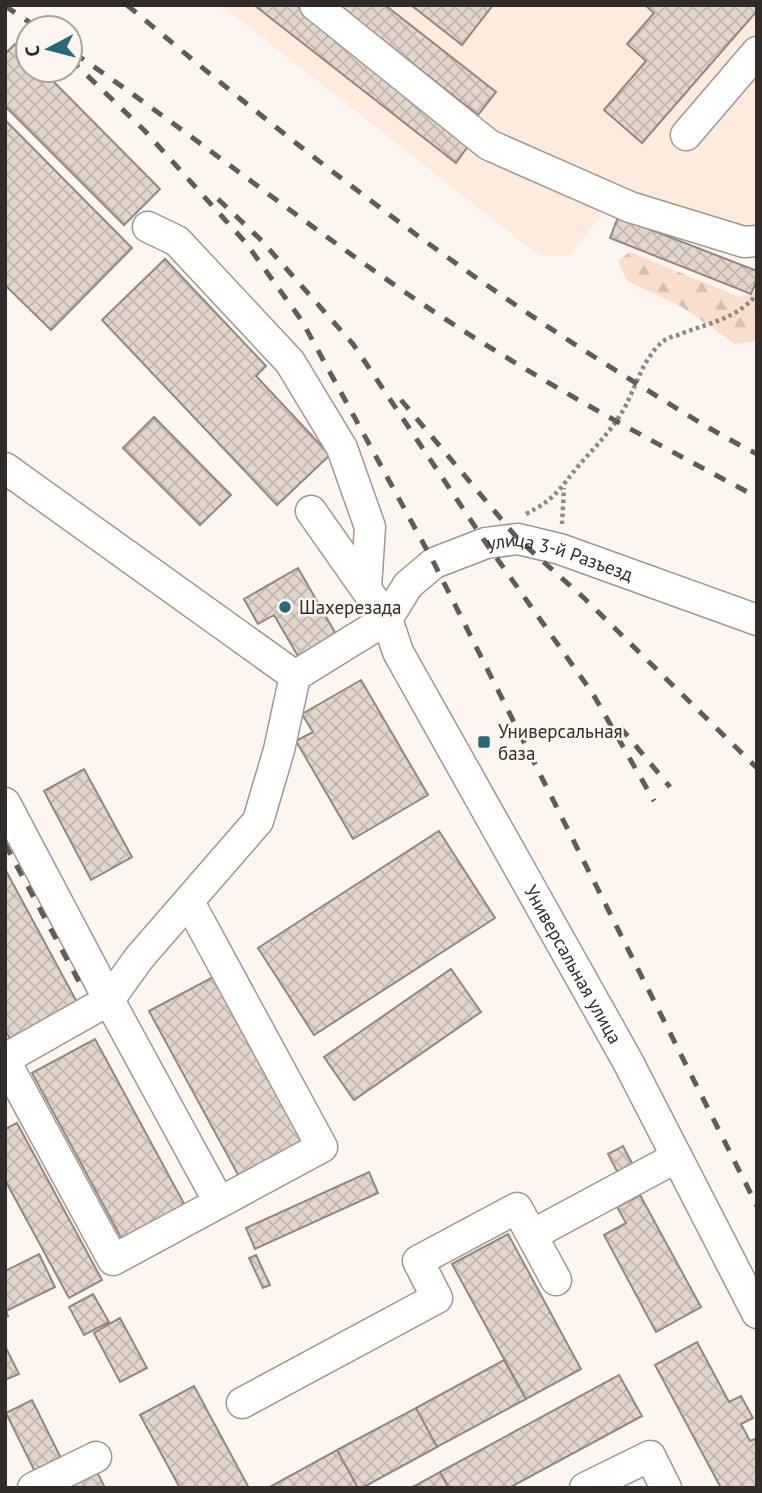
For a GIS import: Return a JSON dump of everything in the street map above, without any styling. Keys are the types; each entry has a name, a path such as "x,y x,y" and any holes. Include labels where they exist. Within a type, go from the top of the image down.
{"street":[{"path":"315,5 489,145 630,207 744,242 757,241"},
{"path":"686,135 757,52"},
{"path":"148,227 177,241 290,362 310,394 342,449 370,527 366,589"},
{"path":"5,468 295,676"},
{"name":"Универсальная улица","path":"311,510 387,618 398,652 627,1060 757,1313"},
{"name":"улица 3-й Разъезд","path":"387,618 408,585 434,563 486,543 518,539 566,551 757,620"},
{"path":"189,902 322,1147 113,1260 5,1060 109,1000 139,958 258,821 279,750 295,676 387,618"},
{"path":"5,803 219,1202"},
{"path":"532,1236 677,1157"},
{"path":"242,1403 437,1298 418,1261 517,1208 556,1280"},
{"path":"585,1488 650,1456 666,1488"},
{"path":"33,1488 96,1457"}],"path":[{"path":"520,517 547,503 564,487 608,434 625,408 651,354 662,341 727,319 751,302 757,294"},
{"path":"564,487 562,521 566,551"}],"shaded area":[{"path":"221,5 757,5 757,233 620,191 569,257 538,255"}],"green space":[{"path":"630,252 740,297 757,292 757,341 735,344 682,307 627,281 618,261"}],"building":[{"path":"254,5 296,5 471,142 456,163"},
{"path":"338,5 385,5 496,92 478,115"},
{"path":"411,5 493,5 462,45"},
{"path":"645,5 757,5 757,11 642,143 604,110 646,61 627,44 654,13"},
{"path":"14,45 14,84 56,84 160,189 124,225 5,106 5,54"},
{"path":"5,120 132,248 51,330 5,285"},
{"path":"618,217 757,271 751,294 610,238"},
{"path":"165,259 266,366 256,376 330,455 277,505 102,320"},
{"path":"154,417 231,495 200,525 123,448"},
{"name":"Шахерезада","path":"298,568 337,636 299,658 274,615 258,624 244,599"},
{"path":"361,680 428,795 353,839 296,741 313,732 302,714"},
{"path":"84,769 132,857 91,880 44,791"},
{"path":"439,831 495,918 314,1035 258,948"},
{"path":"5,869 78,1004 11,1040 5,1030"},
{"path":"451,969 481,1012 354,1100 324,1057"},
{"path":"215,976 307,1147 242,1182 149,1011"},
{"path":"95,1039 188,1211 125,1245 32,1073"},
{"path":"17,1123 102,1280 69,1298 5,1180 5,1129"},
{"path":"623,1146 635,1169 620,1177 608,1154"},
{"path":"369,1172 378,1193 255,1249 246,1228"},
{"path":"640,1195 701,1307 656,1332 604,1235 626,1223 617,1207"},
{"path":"508,1234 581,1369 526,1399 452,1264"},
{"path":"39,1254 55,1287 6,1311 8,1316 5,1317 5,1271"},
{"path":"256,1255 270,1285 263,1288 249,1258"},
{"path":"93,1294 109,1322 84,1335 69,1307"},
{"path":"120,1318 147,1368 120,1382 94,1333"},
{"path":"697,1342 729,1402 741,1396 753,1418 741,1424 750,1441 757,1438 757,1488 721,1488 655,1365"},
{"path":"5,1346 19,1374 5,1380"},
{"path":"504,1360 526,1399 437,1447 416,1408"},
{"path":"619,1375 642,1416 509,1488 449,1488 440,1472"},
{"path":"194,1386 249,1488 180,1488 140,1415"},
{"path":"32,1400 63,1462 37,1476 6,1413"},
{"path":"416,1408 437,1447 358,1488 337,1450"},
{"path":"337,1450 358,1488 268,1488"},
{"path":"97,1472 105,1488 65,1488"},
{"path":"440,1472 449,1488 411,1488"}],"railway":[{"path":"127,5 306,151 429,244 555,332 687,415 757,454"},
{"path":"5,6 17,14"},
{"path":"84,60 374,271 459,328 585,404 757,497"},
{"path":"84,72 144,130 246,243 302,321 434,563 757,1206"},
{"path":"218,199 260,239 353,344 486,543 593,694 654,801"},
{"path":"401,400 518,539 584,598 757,768"},
{"path":"620,727 670,787"},
{"path":"5,844 84,991"}],"place":[{"name":"Шахерезада","path":"285,607"},
{"name":"Универсальная база","path":"484,742"}]}
